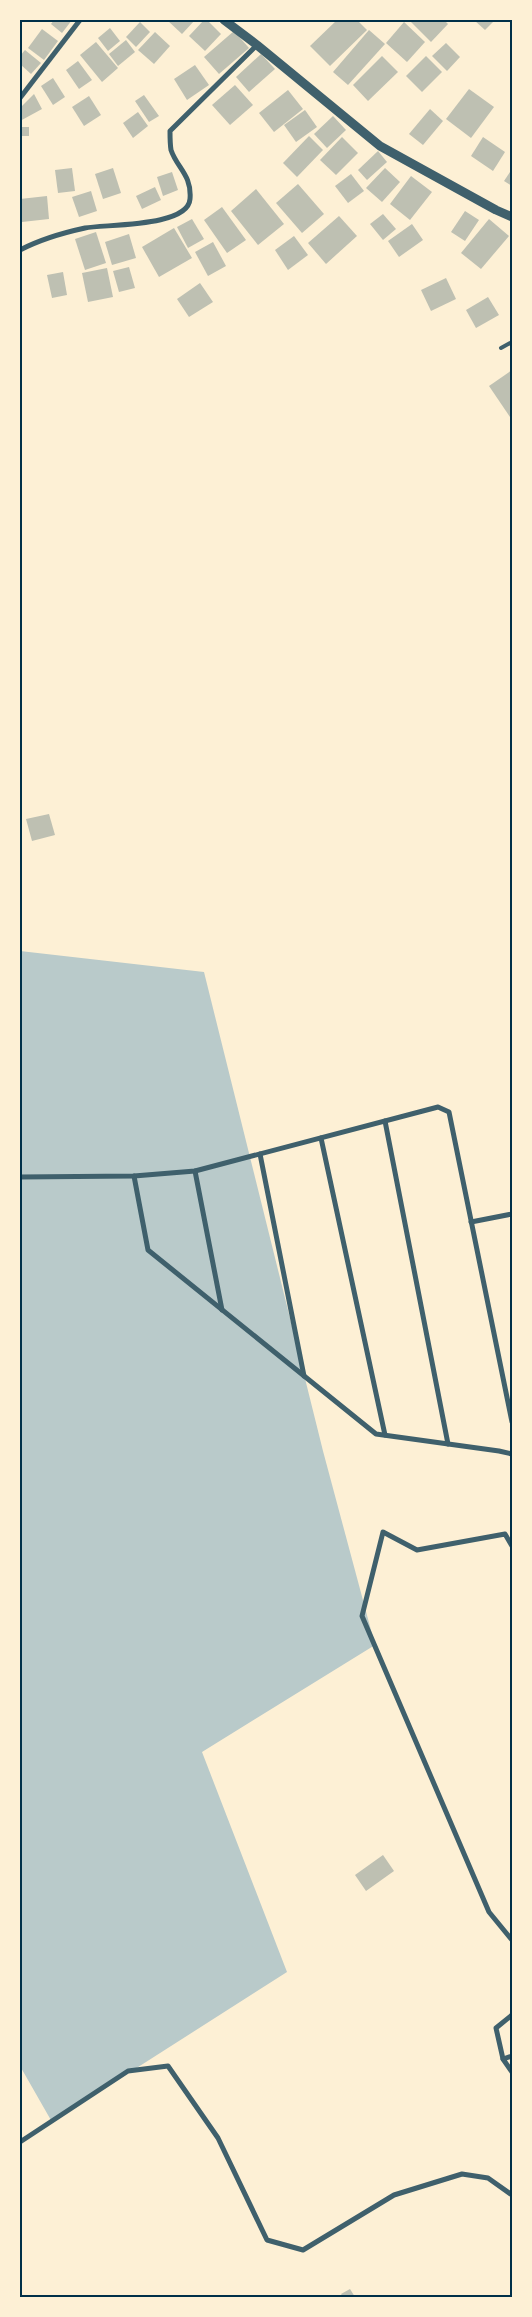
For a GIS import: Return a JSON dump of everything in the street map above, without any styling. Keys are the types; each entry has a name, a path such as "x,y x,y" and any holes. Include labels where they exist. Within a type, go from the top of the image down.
{"street":[{"path":"20,98 80,20"},
{"path":"224,20 380,146 512,217"},
{"path":"20,250 45,238 86,228 170,218 186,208 190,200 187,175 172,150 170,131 257,45"},
{"path":"20,1177 134,1176 195,1171 438,1107 449,1112 512,1422"},
{"path":"385,1121 448,1444"},
{"path":"321,1138 385,1435"},
{"path":"260,1154 304,1377"},
{"path":"195,1171 222,1311"},
{"path":"134,1176 148,1250 376,1434 512,1454"},
{"path":"471,1222 512,1214"},
{"path":"512,1546 505,1534 417,1550 383,1532 362,1616 490,1912 512,1940"},
{"path":"512,2015 496,2028 503,2060 512,2072"},
{"path":"503,2060 512,2056"},
{"path":"20,2142 128,2071 168,2066 218,2138 267,2240 303,2250 394,2195 462,2174 488,2178 512,2195"}],"lane":[{"path":"501,348 512,342"}],"shaded area":[{"path":"20,951 204,972 323,1451 375,1645 202,1752 287,1972 52,2122 20,2066"}],"building":[{"path":"54,20 72,20 62,33 51,24"},
{"path":"167,20 195,20 182,34"},
{"path":"204,20 207,20 221,34 205,51 189,36"},
{"path":"337,20 357,20 367,30 330,66 310,46"},
{"path":"409,20 444,20 448,24 431,42"},
{"path":"474,20 495,20 485,30"},
{"path":"140,22 150,32 136,47 126,37"},
{"path":"404,22 425,42 407,62 386,43"},
{"path":"110,28 120,41 108,51 98,38"},
{"path":"42,29 58,41 44,60 28,48"},
{"path":"369,30 385,44 348,85 333,72"},
{"path":"234,31 249,48 219,74 204,57"},
{"path":"155,32 170,46 154,64 138,50"},
{"path":"126,40 135,52 118,66 109,54"},
{"path":"96,42 118,68 102,82 80,55"},
{"path":"446,43 460,57 447,71 432,56"},
{"path":"25,50 41,63 31,74 20,64 20,56"},
{"path":"261,54 275,69 249,92 236,77"},
{"path":"382,56 398,72 368,101 353,85"},
{"path":"426,56 442,72 422,92 406,76"},
{"path":"78,61 92,80 79,89 66,70"},
{"path":"195,65 209,85 187,100 174,79"},
{"path":"53,78 65,97 53,105 41,86"},
{"path":"235,85 253,105 230,125 212,105"},
{"path":"469,89 494,107 471,138 446,119"},
{"path":"288,90 303,109 274,132 259,113"},
{"path":"34,94 42,109 20,121 20,108"},
{"path":"144,95 159,116 149,122 135,101"},
{"path":"89,96 101,115 84,126 72,107"},
{"path":"430,109 443,121 423,145 409,134"},
{"path":"305,110 317,127 296,142 284,125"},
{"path":"138,112 148,126 133,138 123,123"},
{"path":"333,116 346,130 327,148 314,134"},
{"path":"20,127 29,127 29,136 20,136"},
{"path":"309,136 323,150 297,177 283,163"},
{"path":"342,137 358,153 336,175 320,160"},
{"path":"483,137 505,152 493,171 471,156"},
{"path":"378,151 387,162 367,180 358,170"},
{"path":"72,168 75,191 58,193 55,170"},
{"path":"113,168 121,193 103,199 95,174"},
{"path":"385,168 400,182 382,202 366,188"},
{"path":"512,169 512,186 504,181"},
{"path":"172,172 178,190 163,196 157,177"},
{"path":"351,174 364,191 348,203 335,186"},
{"path":"411,176 432,192 410,220 390,204"},
{"path":"298,184 324,214 302,233 276,203"},
{"path":"155,187 161,200 142,209 136,196"},
{"path":"256,189 284,224 258,245 231,211"},
{"path":"91,191 97,211 79,217 72,197"},
{"path":"47,196 49,219 22,222 20,199"},
{"path":"222,207 246,240 227,253 204,220"},
{"path":"465,211 479,220 465,241 451,232"},
{"path":"383,214 396,229 383,240 370,224"},
{"path":"339,216 357,236 326,264 308,243"},
{"path":"192,219 204,239 188,248 177,227"},
{"path":"489,219 509,236 481,269 461,253"},
{"path":"412,224 423,240 399,257 388,241"},
{"path":"174,228 192,258 159,277 142,247"},
{"path":"96,232 106,263 85,270 75,239"},
{"path":"129,234 136,258 112,265 105,242"},
{"path":"294,236 308,255 288,270 275,250"},
{"path":"213,242 226,266 208,276 195,252"},
{"path":"129,267 135,288 119,292 113,271"},
{"path":"107,268 113,297 88,302 82,273"},
{"path":"63,272 67,295 52,298 47,275"},
{"path":"446,278 456,299 431,311 421,290"},
{"path":"200,283 213,302 189,317 177,299"},
{"path":"488,297 499,315 476,328 466,310"},
{"path":"512,370 512,420 489,386"},
{"path":"49,814 55,835 32,841 26,819"},
{"path":"383,1855 394,1871 366,1891 355,1875"},
{"path":"350,2289 355,2297 343,2297 341,2294"}]}
